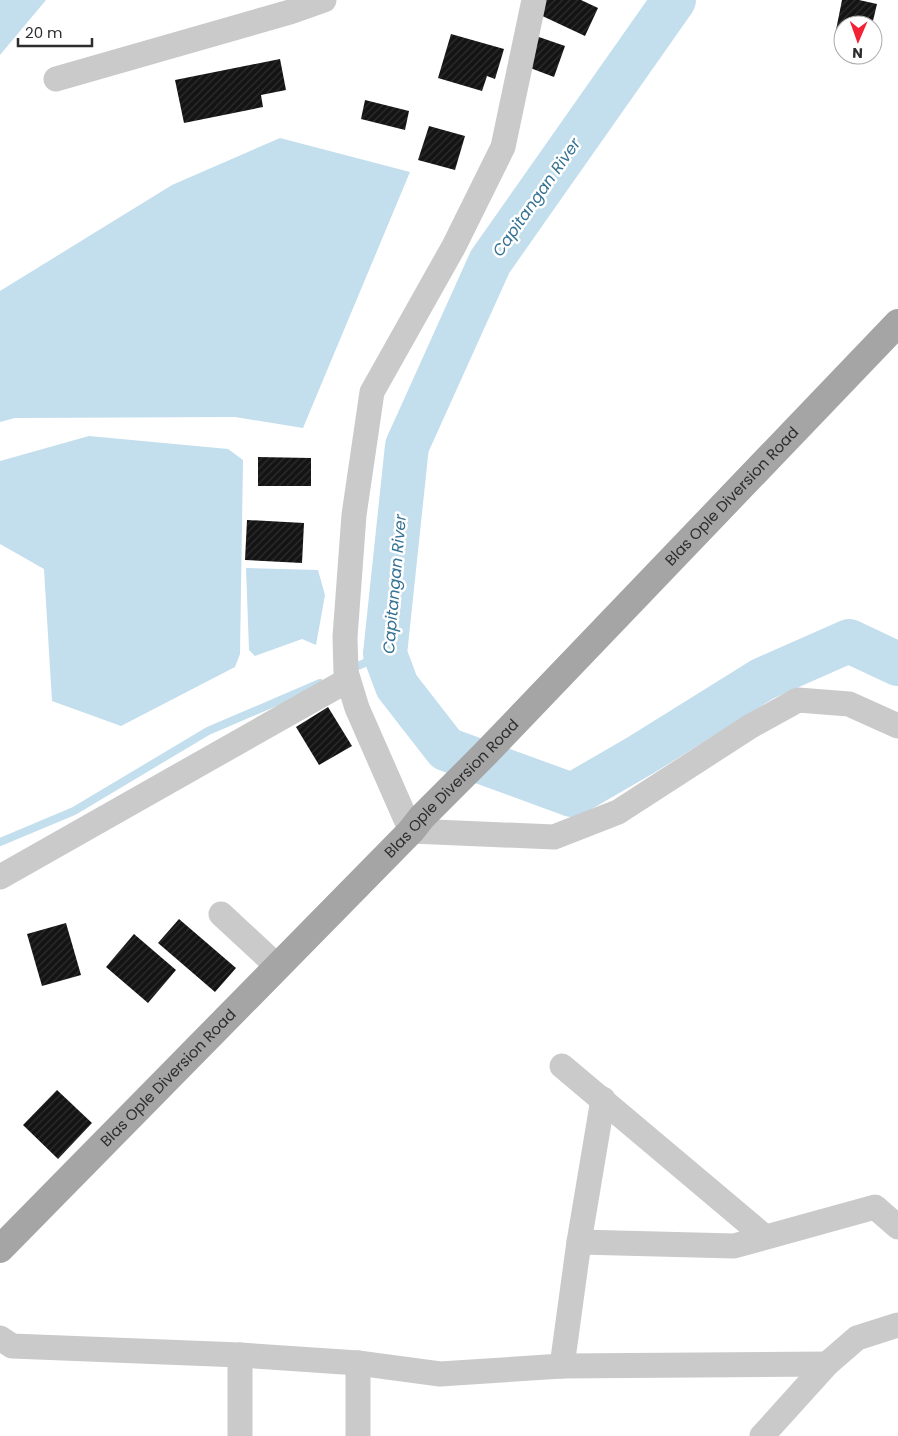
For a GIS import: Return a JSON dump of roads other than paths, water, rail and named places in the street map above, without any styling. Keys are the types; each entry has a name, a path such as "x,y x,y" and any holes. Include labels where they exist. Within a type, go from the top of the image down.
{"main road":[{"name":"Blas Ople Diversion Road","path":"0,1249 485,754 898,322"}],"street":[{"path":"56,79 290,12 324,0"},
{"path":"534,0 503,147 454,246 372,392 354,515 345,637 347,676 357,708 417,824 554,837 618,812 751,726 798,700 849,704 898,726"},
{"path":"0,877 347,676"},
{"path":"221,914 278,966"},
{"path":"562,1066 765,1237"},
{"path":"562,1366 579,1242 603,1099"},
{"path":"579,1242 734,1246 875,1207 898,1227"},
{"path":"762,1436 827,1364 857,1338 898,1325"},
{"path":"0,1338 12,1346 240,1355 358,1363 440,1374 562,1366 827,1364"},
{"path":"240,1355 240,1436"},
{"path":"358,1363 358,1436"}],"water":[{"path":"0,0 46,0 0,55"},
{"path":"280,138 410,172 303,428 235,417 15,418 0,422 0,291 172,185"},
{"path":"89,436 228,449 243,460 240,654 235,667 121,726 52,701 44,569 0,544 0,461"},
{"path":"246,568 318,570 325,595 316,645 302,639 255,656 249,650"}],"waterway":[{"name":"Capitangan River","path":"674,0 490,262 407,446 385,654 397,686 446,749 572,795 641,755 763,679 849,641 898,664"},
{"path":"351,669 385,654"},
{"path":"0,842 74,811 208,731 320,683"}]}
